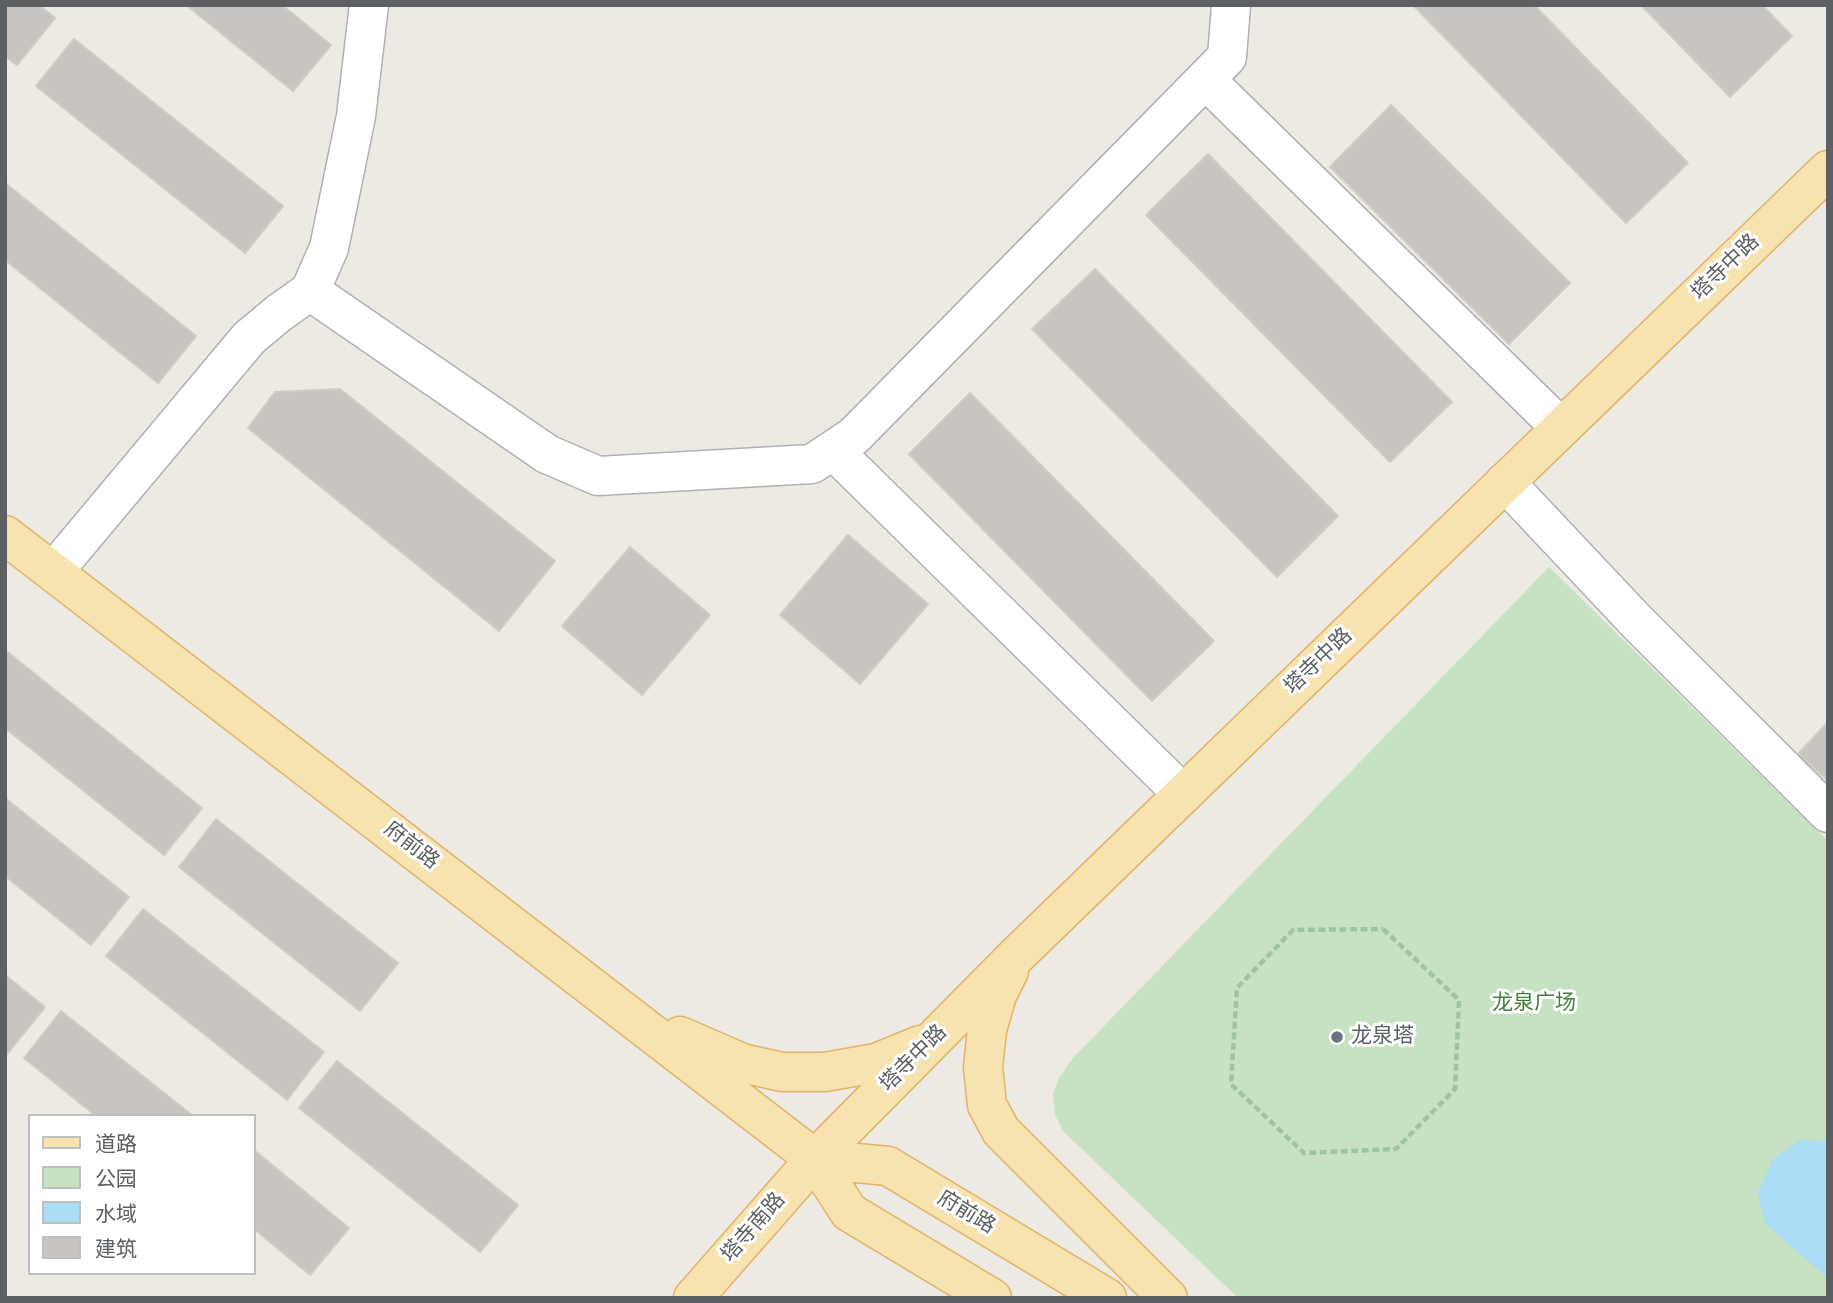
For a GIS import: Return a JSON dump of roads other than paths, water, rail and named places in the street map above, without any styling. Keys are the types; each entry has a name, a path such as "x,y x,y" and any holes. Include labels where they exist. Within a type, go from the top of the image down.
{"main road":[{"name":"塔寺中路","path":"815,1159 1016,956 1828,170"},
{"name":"府前路","path":"5,535 815,1159 849,1212 992,1298"},
{"path":"1016,956 998,995 987,1030 982,1067 987,1105 1001,1131 1168,1298"},
{"path":"619,1007 701,1047 742,1063 782,1072 825,1072 876,1063 913,1049 947,1025"},
{"name":"府前路","path":"815,1159 888,1167 1107,1298"},
{"name":"塔寺南路","path":"693,1298 815,1159"}],"street":[{"path":"54,571 249,338 310,291 329,248 356,116 369,5"},
{"path":"310,291 547,454 598,476 812,464 854,436 1227,57 1231,5"},
{"path":"1206,80 1561,428"},
{"path":"833,450 1183,794"},
{"path":"1505,482 1646,632 1828,813"}],"water":[{"path":"1800,1140 1828,1141 1828,1278 1765,1224 1758,1193 1773,1159"}],"place":[{"name":"龙泉塔","path":"1337,1037"}],"park label":[{"name":"龙泉广场","path":"1534,1004"}]}
